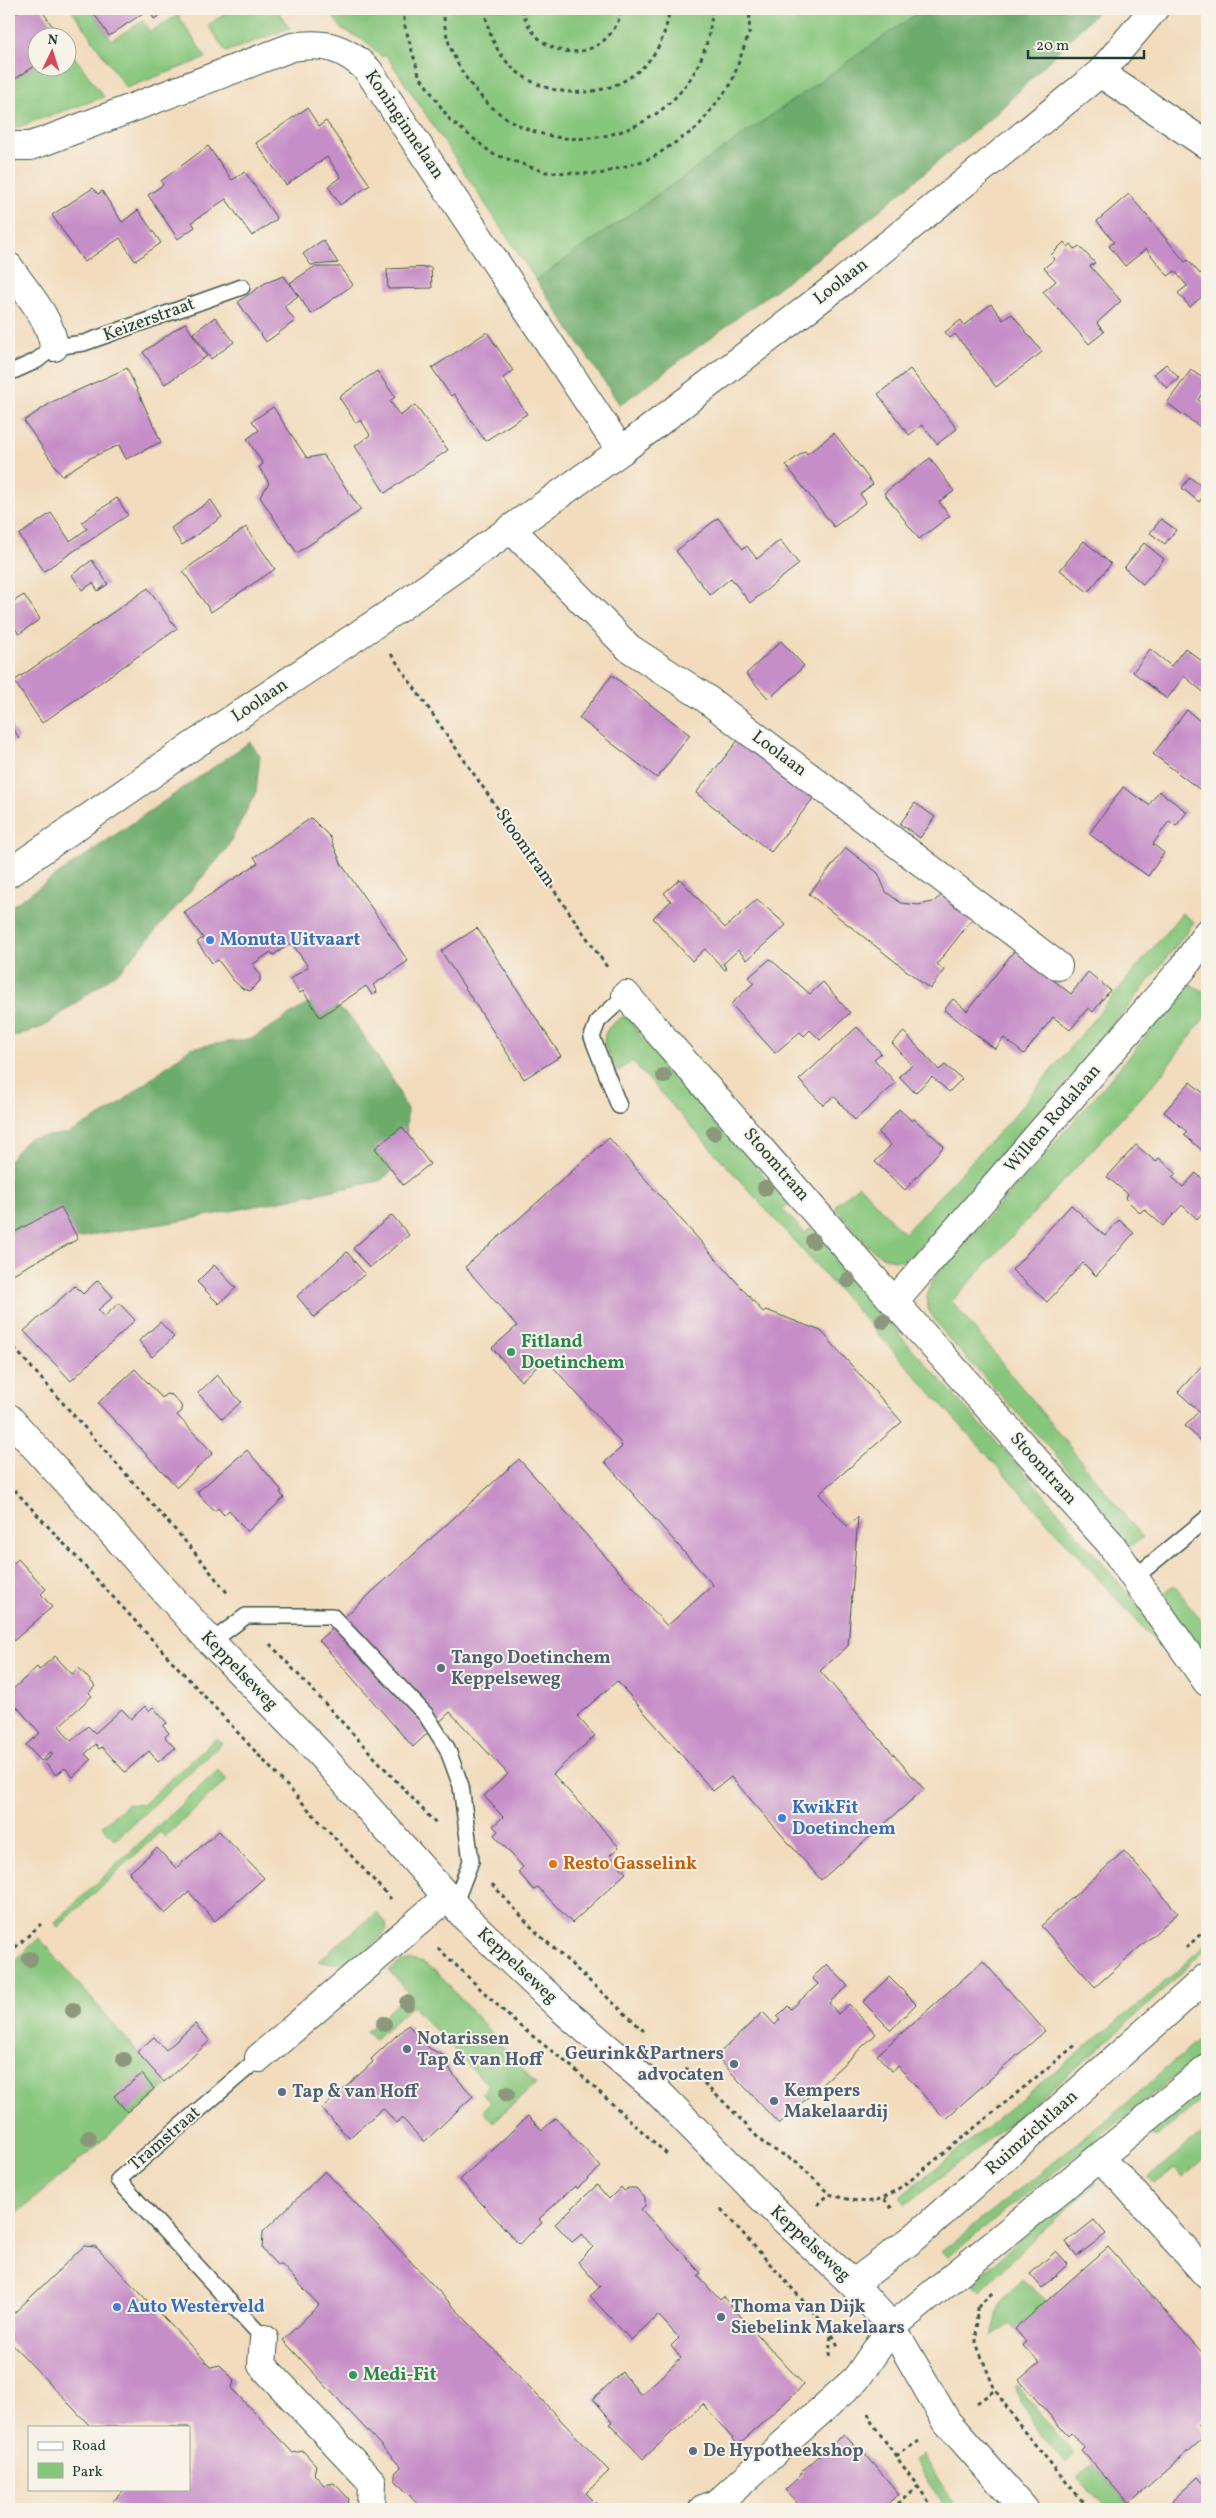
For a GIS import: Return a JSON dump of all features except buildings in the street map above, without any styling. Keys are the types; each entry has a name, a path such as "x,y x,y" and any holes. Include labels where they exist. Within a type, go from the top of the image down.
{"street":[{"name":"Loolaan","path":"9,873 182,753 372,627 512,530 621,451 842,282 1100,73 1151,10"},
{"name":"Koninginnelaan","path":"9,146 30,146 45,141 292,47 311,44 334,47 354,56 368,70 621,451"},
{"path":"1100,73 1207,145"},
{"path":"9,267 48,324 53,336 54,347"},
{"name":"Loolaan","path":"512,530 629,648 704,697 1058,966"},
{"name":"Willem Rodalaan","path":"894,1302 1184,967 1207,933"},
{"name":"Stoomtram","path":"626,995 894,1302 1110,1543 1207,1682"},
{"name":"Keppelseweg","path":"9,1418 211,1642 320,1754 450,1901 562,2009 654,2088 791,2226 852,2284 892,2327 947,2422 1024,2509"},
{"name":"Tramstraat","path":"259,2058 450,1901"},
{"name":"Ruimzichtlaan","path":"852,2284 915,2237 1207,1978"},
{"path":"703,2509 717,2504 728,2495 856,2379 892,2327 1207,2069"},
{"path":"1098,2159 1121,2179 1207,2275"},
{"name":"Tramstraat","path":"264,2339 262,2364 372,2482 370,2509"}],"lane":[{"name":"Keizerstraat","path":"9,373 36,361 54,347 84,342 242,286"},
{"path":"619,1106 592,1037 598,1021 626,995"},
{"path":"1134,1578 1207,1518"},
{"path":"211,1642 246,1616 332,1616 426,1715 447,1748 461,1786 470,1861 450,1901"},
{"name":"Tramstraat","path":"259,2058 118,2180 264,2339"}],"path":[{"path":"404,9 404,23 419,75 450,120 494,154 545,172 600,174 652,158 698,128 731,84 750,33 750,9"},
{"path":"444,9 443,20 454,61 478,96 511,122 551,138 594,139 635,128 670,104 697,71 711,32 712,9"},
{"path":"485,9 486,26 502,57 528,80 560,93 595,92 627,80 652,57 668,26 669,9"},
{"path":"522,9 526,25 541,42 562,52 585,51 605,40 619,23 622,9"},
{"name":"Stoomtram","path":"372,627 626,995"},
{"path":"9,1342 192,1549 281,1657 534,1930 652,2038"},
{"path":"9,1953 41,1924"},
{"path":"1180,1953 1207,1928"},
{"path":"680,2062 725,2103 765,2145 797,2162 830,2194 858,2202 884,2199 912,2179 1081,2040"},
{"path":"761,2253 830,2194"},
{"path":"896,2456 934,2509"},
{"path":"892,2509 918,2486"}],"green space":[{"path":"22,9 41,9 54,28 28,28 28,78 78,78 78,62 104,97 9,130 9,18"},
{"path":"71,9 91,9 111,40 143,21 150,32 178,15 206,58 126,88"},
{"path":"232,9 276,9 290,28 226,52 208,25"},
{"path":"328,9 923,9 536,280 386,55 382,57 366,42 341,28"},
{"path":"923,9 1100,9 998,112 853,232 620,405 536,280"},
{"path":"250,742 260,756 256,792 226,850 122,969 43,1027 9,1038 9,908"},
{"path":"1182,913 1194,922 1161,966 1056,1093 910,1258 898,1260 888,1258 868,1246 836,1209 837,1204 859,1185 904,1234 1010,1120"},
{"path":"1188,983 1207,993 1207,1014 1158,1079 952,1301 1143,1538 1128,1547 1055,1454 947,1337 928,1310 927,1296 931,1283 941,1269 1098,1093"},
{"path":"312,1001 334,1004 353,1020 394,1082 407,1109 406,1152 393,1170 380,1181 181,1221 97,1234 9,1255 9,1160 29,1138 70,1133 114,1108 190,1048 253,1038"},
{"path":"622,1017 629,1019 649,1049 789,1203 783,1210 805,1233 811,1228 902,1328 898,1333 1040,1490 1173,1647 1169,1657 632,1061 618,1072 604,1042 607,1030"},
{"path":"1174,1585 1207,1628 1207,1662 1161,1596"},
{"path":"216,1738 222,1743 115,1840 102,1826 127,1804 142,1805"},
{"path":"218,1770 227,1780 165,1837 160,1832 58,1927 55,1922"},
{"path":"377,1912 386,1923 387,1930 355,1964 317,1962"},
{"path":"39,1938 167,2086 9,2220 9,1966"},
{"path":"1207,1943 1207,1948 1172,1982 1061,2081 906,2204 900,2197 1157,1989"},
{"path":"411,1960 424,1963 435,1970 536,2084 493,2122 483,2111 491,2102 482,2093 488,2085 412,2006 374,2040 366,2031 409,1993 389,1971 399,1963"},
{"path":"1207,2032 1207,2051 948,2257 942,2251 1127,2103"},
{"path":"1207,2081 1207,2096 1155,2138 1148,2129"},
{"path":"1207,2129 1207,2156 1183,2178 1175,2169 1155,2184 1148,2177"},
{"path":"1089,2176 1096,2184 1036,2236 980,2292 974,2285 981,2275"},
{"path":"1022,2279 1047,2301 1015,2329 1010,2323 992,2336 1001,2302"},
{"path":"1015,2384 1075,2455 1066,2464 1034,2426 1013,2386"},
{"path":"922,2455 958,2509 947,2509 914,2460"},
{"path":"1092,2464 1129,2504 1123,2509 1107,2509 1078,2477"}],"place":[{"name":"Monuta Uitvaart","path":"210,940"},
{"name":"Fitland Doetinchem","path":"511,1352"},
{"name":"Tango Doetinchem Keppelseweg","path":"441,1668"},
{"name":"KwikFit Doetinchem","path":"782,1818"},
{"name":"Resto Gasselink","path":"553,1864"},
{"name":"Notarissen Tap & van Hoff","path":"407,2049"},
{"name":"Geurink&Partners advocaten","path":"734,2064"},
{"name":"Tap & van Hoff","path":"282,2092"},
{"name":"Kempers Makelaardij","path":"774,2101"},
{"name":"Auto Westerveld","path":"117,2307"},
{"name":"Thoma van Dijk Siebelink Makelaars","path":"721,2317"},
{"name":"Medi-Fit","path":"353,2375"},
{"name":"De Hypotheekshop","path":"693,2451"}]}
